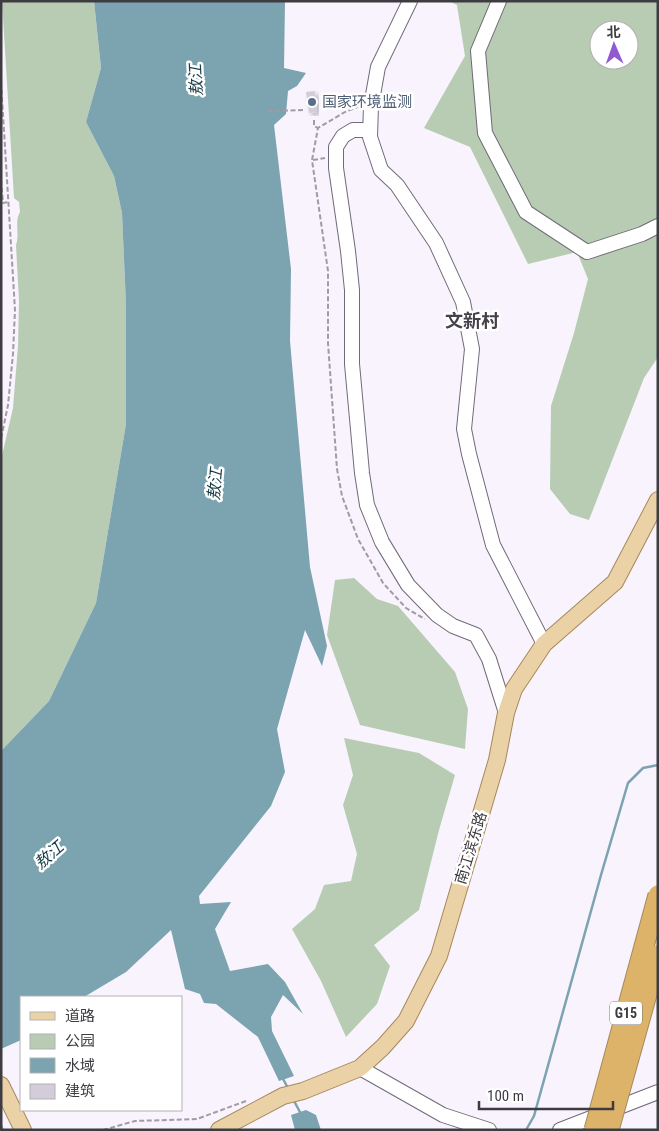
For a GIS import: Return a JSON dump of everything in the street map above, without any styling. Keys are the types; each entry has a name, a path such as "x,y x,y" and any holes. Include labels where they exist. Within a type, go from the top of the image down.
{"highway":[{"name":"G15","path":"594,1130 658,895"},
{"name":"G15","path":"609,1130 658,955"}],"main road":[{"name":"南江滨东路","path":"219,1130 283,1096 303,1091 360,1068 383,1047 406,1021 438,956 497,760 506,713 514,689 544,644 615,582 658,500"},
{"path":"1,1084 23,1130"},
{"path":"1,1109 11,1130"}],"street":[{"path":"410,1 378,67 370,106 370,136 381,170 397,186 436,243 463,302 472,349 464,429 469,454 493,545 544,644"},
{"path":"499,1 478,51 485,133 526,212 587,252 642,234 658,226"},
{"path":"363,130 352,130 343,136 336,147 336,168 352,290 352,364 362,473 368,504 382,542 408,585 437,615 452,626 476,635 489,659 506,713"},
{"path":"360,1068 443,1115 489,1130"},
{"path":"560,1130 658,1092"}],"path":[{"path":"1,82 15,310 8,405 1,439"},
{"path":"268,111 305,110"},
{"path":"314,120 314,126 318,128"},
{"path":"1,180 3,203 9,202"},
{"path":"103,1130 136,1121 197,1119 248,1100"},
{"path":"1,1125 3,1130"}],"green space":[{"path":"2,1 94,1 101,68 86,122 114,176 122,213 126,305 126,424 96,603 49,701 1,751 1,460 13,408 18,346 19,301 16,245 17,220 20,212 19,202 14,198"},
{"path":"449,1 658,1 658,357 644,378 589,520 570,514 550,489 551,406 574,333 588,279 577,252 528,264 470,147 424,128 465,56 457,5"},
{"path":"354,578 377,599 398,606 455,672 468,709 465,749 360,725 327,635 335,580"},
{"path":"344,738 419,753 455,775 419,910 374,945 390,966 377,1004 346,1037 321,981 292,929 315,909 324,885 351,881 357,854 343,805 353,775"}],"water":[{"name":"敖江","path":"94,1 285,1 284,68 306,73 297,86 288,91 286,114 274,125 291,269 290,341 310,567 327,646 322,666 305,630 277,729 285,772 271,806 199,896 200,904 231,902 215,929 230,971 268,964 285,982 303,1014 283,995 271,1017 272,1031 294,1076 279,1081 258,1037 216,1004 204,1003 200,994 185,989 171,930 126,972 86,996 20,996 20,1040 1,1049 1,751 49,701 96,603 126,424 126,305 122,213 114,176 86,122 101,68"},
{"path":"306,1110 316,1115 321,1130 295,1130 291,1115"}],"building":[{"name":"国家环境监测","path":"315,91 317,112 309,113 306,92"}],"waterway":[{"path":"526,1130 534,1116 628,783 643,768 658,765"},
{"path":"282,1077 289,1090"},
{"path":"293,1099 301,1114"}],"place":[{"name":"国家环境监测","path":"312,102"}],"district":[{"name":"文新村","path":"472,320"}]}
